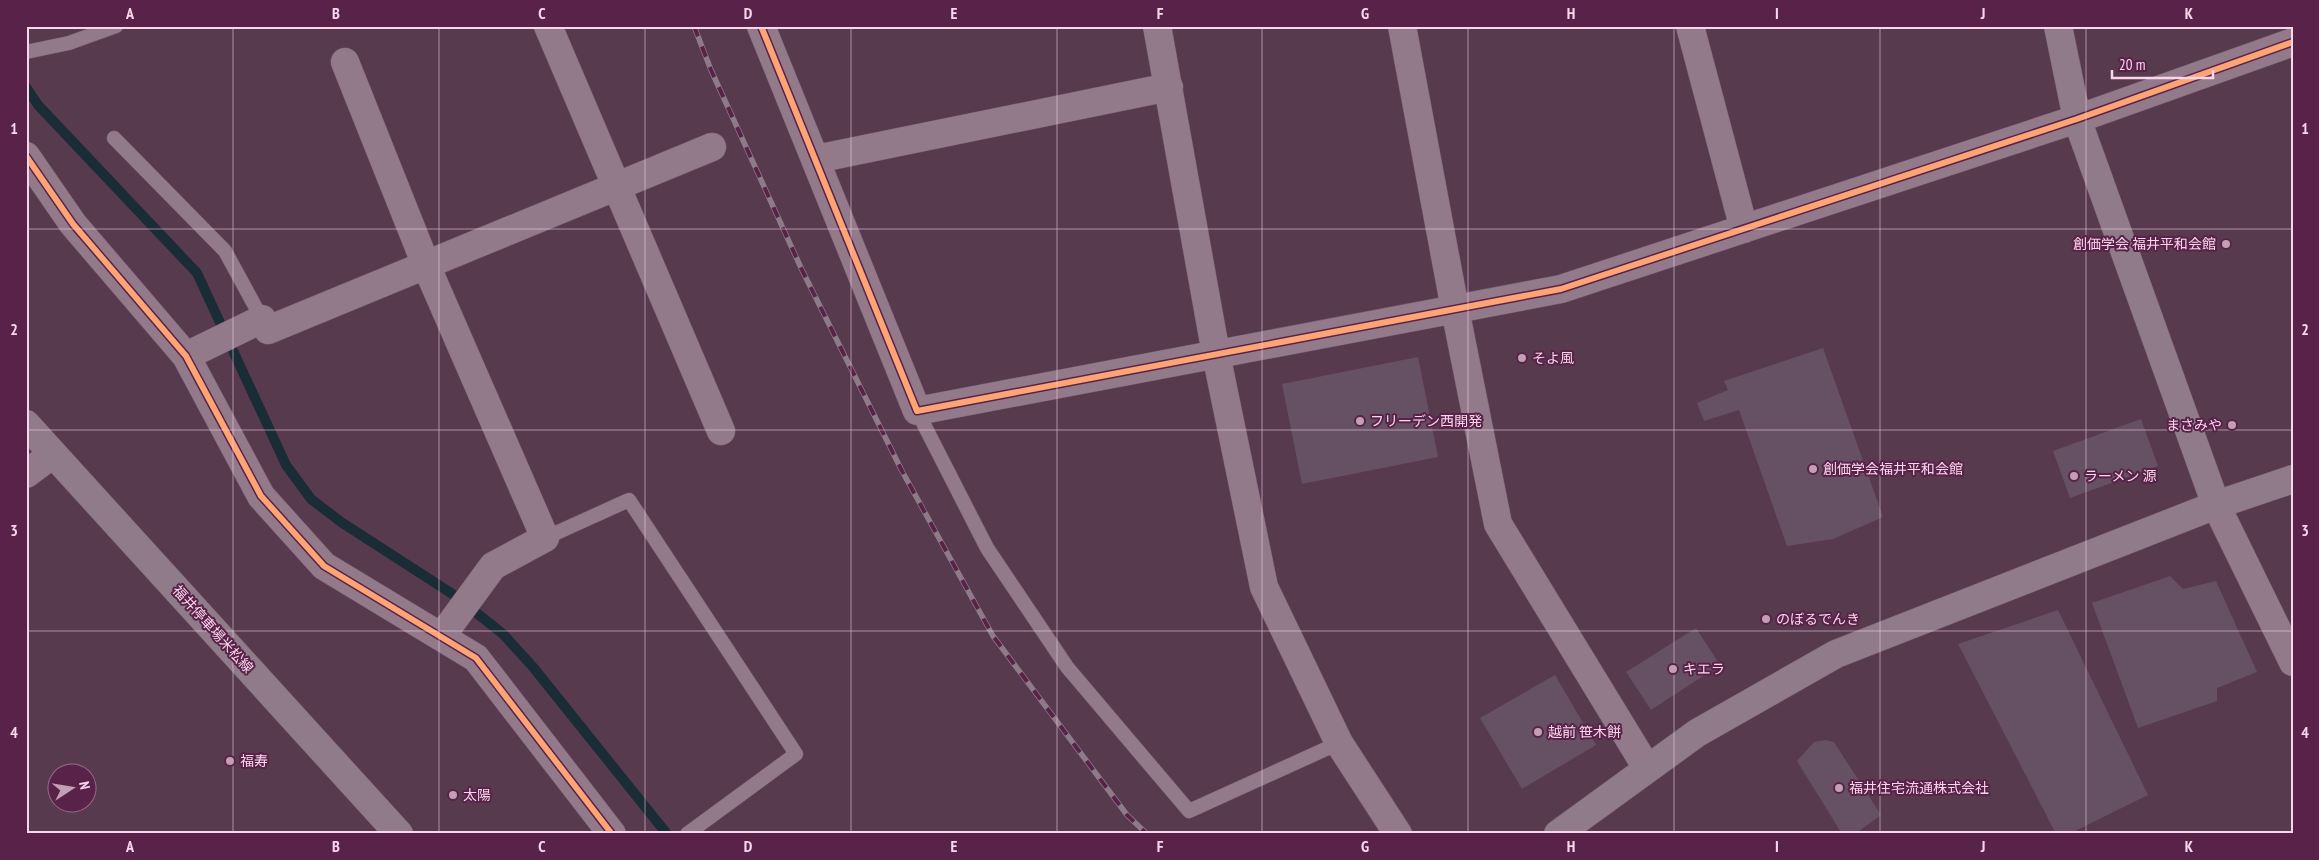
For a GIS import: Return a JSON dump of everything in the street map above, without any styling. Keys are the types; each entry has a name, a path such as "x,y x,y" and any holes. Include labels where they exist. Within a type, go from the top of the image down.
{"street":[{"path":"548,26 721,431"},
{"path":"761,26 917,411 1561,289 2077,119 2293,42"},
{"path":"1157,26 1216,354 1264,587 1339,743 1398,834"},
{"path":"1402,26 1455,309 1498,524 1647,768"},
{"path":"1690,26 1744,229"},
{"path":"2058,26 2077,119 2216,505 2293,662"},
{"path":"345,62 426,265 546,538 494,566 441,637"},
{"path":"816,159 1169,87"},
{"path":"186,356 262,319 268,330 712,146"},
{"path":"26,156 73,224 186,356 261,496 267,503 324,566 476,658 612,834"},
{"name":"福井停車場米松線","path":"26,424 400,834"},
{"path":"26,474 53,454"},
{"path":"1558,834 1697,733 1836,654 2216,505 2293,479"}],"lane":[{"path":"26,52 68,42 116,26"},
{"path":"114,138 225,251 262,319"},
{"path":"917,411 988,548 1067,667 1188,811 1339,743"},
{"path":"546,538 629,500 796,754 687,834"}],"building":[{"name":"創価学会福井平和会館","path":"1823,348 1883,517 1833,539 1787,546 1739,410 1704,421 1697,403 1728,390 1724,381"},
{"name":"フリーデン西開発","path":"1418,357 1438,457 1302,484 1282,384"},
{"path":"2141,419 2158,466 2070,498 2053,451"},
{"path":"2170,576 2183,589 2216,581 2257,672 2217,688 2217,701 2138,728 2092,603"},
{"path":"2058,610 2148,795 2069,834 2056,834 1958,644"},
{"name":"キエラ","path":"1696,628 1720,665 1651,710 1626,672"},
{"name":"越前 笹木餅","path":"1555,675 1596,745 1522,789 1480,718"},
{"name":"福井住宅流通株式会社","path":"1826,740 1834,742 1881,815 1855,834 1842,834 1797,761 1814,742"}],"waterway":[{"path":"26,87 38,105 197,273 286,465 311,499 341,522 454,595 503,634 533,667 667,834"}],"railway":[{"path":"694,26 711,70 802,270 902,471 993,636 1127,815 1147,834"}],"cycle path":[{"path":"761,26 917,411 1561,289 2077,119 2293,42"},
{"path":"26,156 73,224 186,356 261,496 324,566 476,658 612,834"}],"place":[{"name":"創価学会 福井平和会館","path":"2226,244"},
{"name":"そよ風","path":"1522,358"},
{"name":"フリーデン西開発","path":"1360,421"},
{"name":"まさみや","path":"2232,425"},
{"name":"創価学会福井平和会館","path":"1813,469"},
{"name":"ラーメン 源","path":"2074,476"},
{"name":"のぼるでんき","path":"1766,619"},
{"name":"キエラ","path":"1673,669"},
{"name":"越前 笹木餅","path":"1538,732"},
{"name":"福寿","path":"230,761"},
{"name":"福井住宅流通株式会社","path":"1839,788"},
{"name":"太陽","path":"453,795"}]}
